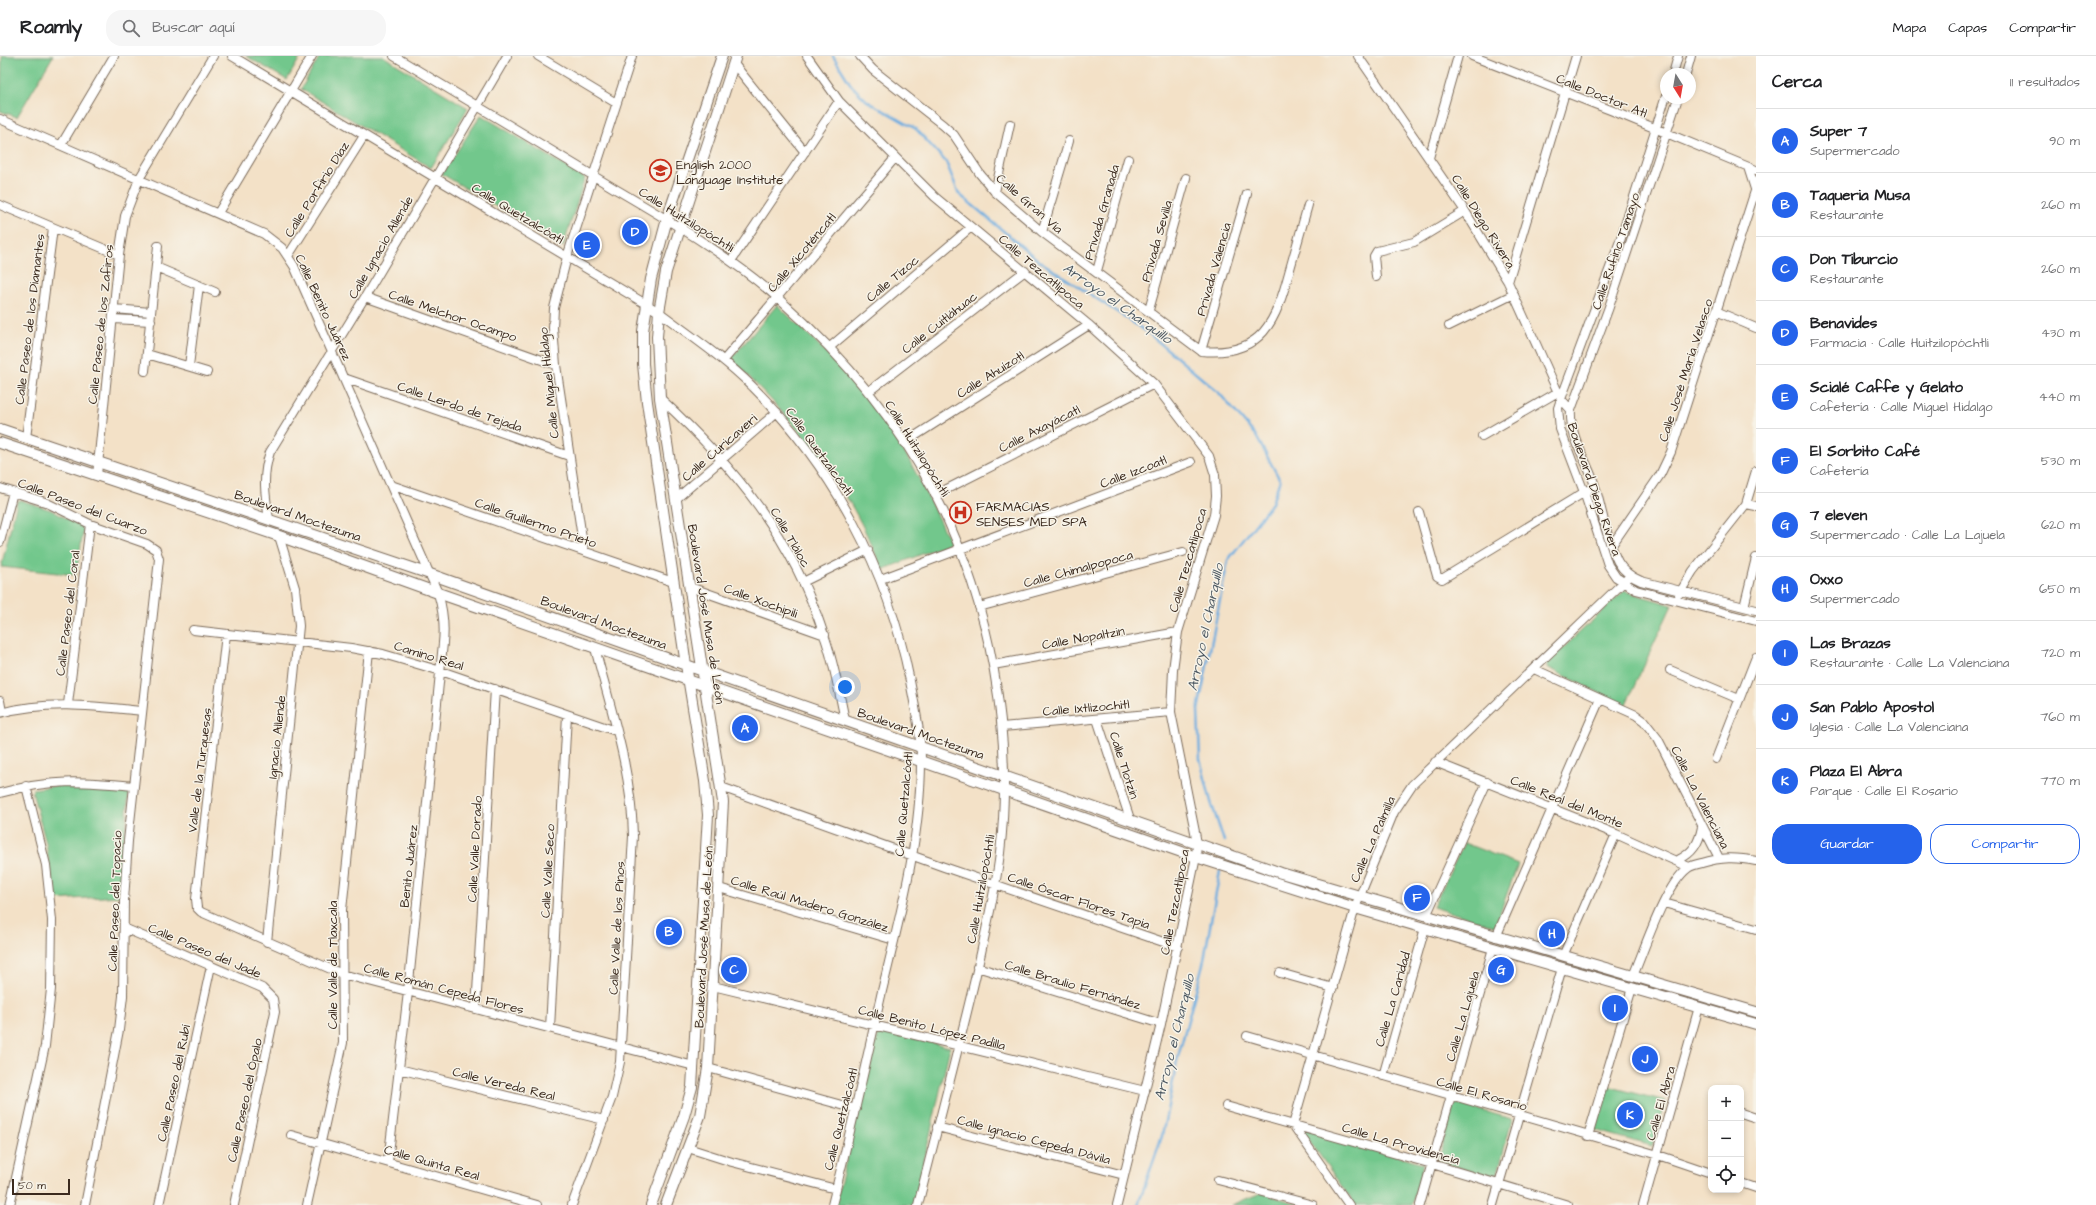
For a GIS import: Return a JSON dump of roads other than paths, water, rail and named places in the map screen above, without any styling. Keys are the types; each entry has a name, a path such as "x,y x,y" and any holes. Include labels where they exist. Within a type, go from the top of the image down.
{"main road":[{"name":"Boulevard José Musa de León","path":"651,1205 684,1116 688,1103 694,1066 708,815 705,781 673,582 645,383 643,332 646,304 667,219 722,56"},
{"name":"Boulevard José Musa de León","path":"666,1205 700,1116 708,1068 723,816 721,787 660,398 657,356 659,312 666,272 735,60"},
{"name":"Boulevard Moctezuma","path":"0,429 99,461 430,574 686,665 1005,775 1197,844 1281,872 1496,937 1756,1012"},
{"name":"Boulevard Moctezuma","path":"0,443 279,536 595,648 1196,857 1355,908 1756,1024"}],"street":[{"path":"61,145 114,56"},
{"name":"Calle Paseo de los Zafiros","path":"97,475 119,255 125,216 139,179 213,56"},
{"name":"Calle Quetzalcóatl","path":"232,56 292,90 364,136 659,312 724,360 777,412 824,472 868,550 881,579 895,618 906,658 914,703 921,762 912,856 856,1109 832,1205"},
{"path":"218,213 312,56"},
{"name":"Calle Huitzilopóchtli","path":"394,56 680,227 731,261 778,298 830,347 868,392 904,443 935,495 960,549 979,607 993,666 1002,727 1005,775 1002,832 996,883 978,967 918,1205"},
{"name":"Calle Ignacio Allende","path":"270,519 264,480 269,454 365,297 507,56"},
{"path":"538,56 616,103"},
{"name":"Calle Miguel Hidalgo","path":"584,551 556,365 553,328 554,308 593,175 632,56"},
{"name":"Calle Tezcatlipoca","path":"807,56 839,101 935,197 970,228 1025,271 1089,325 1154,384 1205,450 1215,476 1216,496 1214,515 1178,632 1173,670 1171,712 1197,844 1196,857 1161,1024 1117,1205"},
{"name":"Calle Gran Vía","path":"860,56 873,70 954,135 980,174 995,192 1042,232 1149,310 1201,351"},
{"path":"1429,158 1458,56"},
{"name":"Calle Doctor Atl","path":"1472,56 1752,168"},
{"path":"1508,282 1576,56"},
{"path":"1675,68 1678,56"},
{"path":"1688,68 1691,56"},
{"name":"Calle Diego Rivera","path":"1359,57 1396,113 1465,211 1508,282 1560,396 1571,410"},
{"path":"735,60 805,152"},
{"path":"731,261 839,101"},
{"name":"Calle Rufino Tamayo","path":"1560,396 1620,241 1664,104"},
{"name":"Calle Rufino Tamayo","path":"1571,410 1609,307 1676,104"},
{"name":"Calle Benito Juárez","path":"0,119 218,213 264,234 275,241 288,256 332,351 430,574"},
{"path":"995,192 1010,124"},
{"name":"Calle Porfirio Díaz","path":"288,256 364,136"},
{"path":"1042,232 1069,141"},
{"name":"Calle Xicoténcatl","path":"724,360 895,158"},
{"name":"Privada Granada","path":"1096,271 1128,159"},
{"name":"Calle José María Velasco","path":"1612,545 1660,475 1671,452 1755,189 1752,168"},
{"name":"Privada Sevilla","path":"1149,310 1186,178"},
{"name":"Privada Valencia","path":"1201,351 1247,194"},
{"path":"0,205 119,255"},
{"path":"1201,351 1220,353 1238,349 1256,340 1267,329 1282,301 1308,205"},
{"path":"1376,277 1374,256 1377,251 1414,242 1465,211"},
{"name":"Calle Paseo de los Diamantes","path":"26,438 53,228"},
{"name":"Calle Tízoc","path":"830,347 970,228"},
{"path":"145,371 158,246"},
{"path":"156,267 215,292"},
{"name":"Calle Cuitláhuac","path":"868,392 1025,271"},
{"path":"189,366 199,285"},
{"path":"1449,326 1514,294"},
{"name":"Calle Melchor Ocampo","path":"365,297 556,365"},
{"path":"114,309 151,312"},
{"path":"1716,311 1756,328"},
{"path":"113,319 150,321"},
{"name":"Calle Ahuízotl","path":"904,443 1089,325"},
{"path":"147,354 207,372"},
{"name":"Calle Lerdo de Tejada","path":"344,378 569,456"},
{"name":"Calle Axayácatl","path":"935,495 1154,384"},
{"path":"1482,436 1560,396"},
{"name":"Boulevard Diego Rivera","path":"1560,396 1558,408 1560,429 1584,492 1608,565 1616,577 1623,583"},
{"name":"Calle Tláloc","path":"660,398 722,459 748,490 770,521 803,582 825,635 845,720"},
{"name":"Boulevard Diego Rivera","path":"1571,410 1572,427 1595,487 1612,545 1618,561 1630,576"},
{"name":"Calle Curicaveri","path":"676,499 777,412"},
{"name":"Calle Izcoatl","path":"881,579 1191,462"},
{"path":"1676,601 1693,571 1746,504 1756,471"},
{"name":"Calle Guillermo Prieto","path":"391,485 673,582"},
{"path":"1419,512 1437,576 1442,579 1584,492 1595,487"},
{"name":"Calle Paseo del Cuarzo","path":"0,488 45,502 90,524 148,544 156,550"},
{"path":"0,542 13,492"},
{"path":"1746,504 1756,506"},
{"name":"Calle Paseo del Coral","path":"68,704 90,524"},
{"name":"Ignacio Allende","path":"267,942 298,642 297,600 279,536"},
{"name":"Calle Paseo del Topacio","path":"85,1205 119,1030 122,996 124,878 133,786 159,566 156,550"},
{"path":"803,582 868,550"},
{"name":"Calle Chimalpopoca","path":"979,607 1183,552"},
{"path":"1744,607 1756,558"},
{"name":"Benito Juárez","path":"388,1162 408,992 444,627 443,611 438,593 430,574"},
{"path":"1630,576 1756,610"},
{"name":"Calle La Palmilla","path":"1293,1125 1355,908 1394,812 1412,785 1435,762 1630,576"},
{"path":"1623,583 1636,590 1756,621"},
{"name":"Calle Xochipili","path":"690,588 825,635"},
{"name":"Camino Real","path":"193,630 370,651 440,671 616,731"},
{"name":"Calle Nopaltzin","path":"993,666 1178,632"},
{"name":"Valle de la Turquesas","path":"197,908 196,899 226,634"},
{"name":"Calle Valle de los Pinos","path":"572,1205 604,1120 617,1078 622,1046 632,814 628,777 595,648"},
{"name":"Calle Valle de Tlaxcala","path":"307,1205 343,1042 342,910 370,651"},
{"path":"1716,759 1756,657"},
{"name":"Calle La Valenciana","path":"1534,669 1636,715 1652,730 1702,827 1720,858 1689,866"},
{"path":"1670,670 1739,699"},
{"name":"Calle Valle Dorado","path":"476,1009 495,689"},
{"path":"1496,937 1600,699"},
{"path":"0,701 1,712 42,705 68,704 142,711"},
{"name":"Calle Ixtlizochitl","path":"1002,727 1171,712"},
{"name":"Calle Valle Seco","path":"550,1028 567,715"},
{"name":"Calle Tlotzin","path":"1097,719 1130,820"},
{"name":"Calle Real del Monte","path":"1435,762 1616,834 1689,866"},
{"path":"0,794 26,786 62,781 133,786"},
{"path":"1426,916 1487,782"},
{"path":"10,1205 45,1046 51,989 52,920 47,872 40,837 26,786"},
{"name":"Calle Óscar Flores Tapia","path":"721,787 912,856 996,883 1178,947"},
{"path":"1678,860 1686,857 1697,844 1702,827"},
{"path":"1563,956 1616,834"},
{"path":"1720,858 1732,857 1756,861"},
{"path":"1633,976 1664,903 1675,882 1689,866"},
{"name":"Calle Raúl Madero González","path":"718,888 894,940"},
{"path":"1664,903 1756,930"},
{"name":"Calle Román Cepeda Flores","path":"197,908 206,915 342,974 694,1066"},
{"name":"Calle Paseo del Jade","path":"124,928 262,988 270,994 274,1000"},
{"name":"Calle La Caridad","path":"1383,1076 1425,928"},
{"name":"Calle La Lajuela","path":"1420,1205 1493,948"},
{"name":"Calle Paseo del Rubí","path":"159,1205 211,966"},
{"name":"Calle Braulio Fernández","path":"978,967 1161,1024"},
{"path":"1493,1205 1562,968"},
{"path":"1280,973 1333,988"},
{"name":"Calle Benito López Padilla","path":"713,986 875,1024 1145,1091"},
{"path":"1588,1136 1632,988"},
{"name":"Calle Paseo del Ópalo","path":"234,1205 275,1012 274,1000"},
{"name":"Calle El Abra","path":"1644,1205 1699,1007"},
{"name":"Calle El Rosario","path":"1247,1036 1588,1136 1658,1155 1708,1172"},
{"path":"708,1068 856,1109"},
{"name":"Calle Vereda Real","path":"399,1069 604,1120"},
{"name":"Calle La Providencia","path":"1226,1106 1432,1164 1568,1205"},
{"path":"1744,1114 1756,1118"},
{"path":"1293,1125 1349,1205"},
{"name":"Calle Ignacio Cepeda Dávila","path":"937,1127 1124,1175"},
{"name":"Calle Quinta Real","path":"291,1135 537,1205"},
{"path":"688,1148 732,1162 836,1189"},
{"path":"1218,1180 1313,1205"},
{"path":"1744,1184 1756,1188"}],"waterway":[{"name":"Arroyo el Charquillo","path":"833,56 851,85 867,101 916,129 946,162 959,194 1038,260 1147,332 1219,393 1256,436 1280,480 1272,503 1228,560 1198,710 1200,759 1211,802 1224,841"},
{"name":"Arroyo el Charquillo","path":"1138,1205 1162,1136 1177,1061 1204,960 1220,871"}],"place":[{"name":"English 2000 Language Institute","path":"660,171"},
{"name":"Benavides","path":"635,232"},
{"name":"Scialé Caffe y Gelato","path":"587,245"},
{"name":"FARMACIAS SENSES MED SPA","path":"960,513"},
{"name":"Super 7","path":"745,728"},
{"name":"El Sorbito Café","path":"1417,898"},
{"name":"Taqueria Musa","path":"669,932"},
{"name":"Oxxo","path":"1552,934"},
{"name":"Don Tiburcio","path":"734,970"},
{"name":"7 eleven","path":"1501,970"},
{"name":"Las Brazas","path":"1615,1008"},
{"name":"San Pablo Apostol","path":"1645,1059"},
{"name":"Plaza El Abra","path":"1630,1115"}]}
